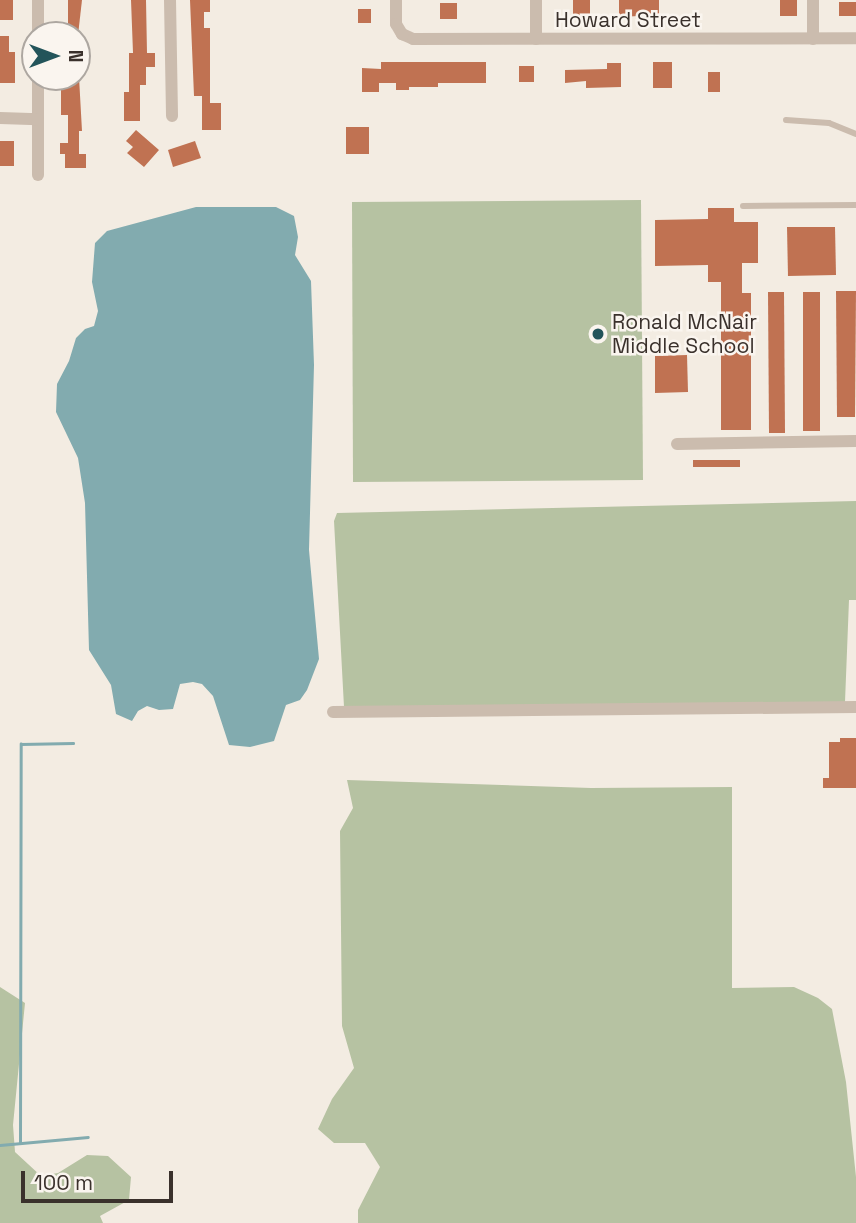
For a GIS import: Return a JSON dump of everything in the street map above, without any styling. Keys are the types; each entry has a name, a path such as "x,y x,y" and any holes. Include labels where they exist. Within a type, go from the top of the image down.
{"street":[{"path":"38,0 38,21"},
{"path":"170,0 172,116"},
{"name":"Howard Street","path":"396,0 396,24 402,34 414,39 856,38"},
{"path":"536,0 536,39"},
{"path":"813,0 813,39"},
{"path":"38,91 38,175"},
{"path":"0,118 38,118"},
{"path":"677,444 856,441"},
{"path":"333,712 856,707"}],"lane":[{"path":"786,120 829,123 856,134"},
{"path":"743,206 856,205"}],"green space":[{"path":"641,200 643,480 353,482 352,202"},
{"path":"856,501 856,600 849,600 845,702 344,707 334,521 337,513"},
{"path":"347,780 591,788 732,787 732,988 794,987 818,998 832,1009 846,1082 856,1177 856,1223 358,1223 358,1210 380,1167 365,1143 334,1143 318,1129 332,1099 354,1068 342,1026 340,831 353,808"},
{"path":"0,987 25,1003 13,1125 15,1152 41,1176 58,1173 87,1155 108,1156 131,1177 129,1200 100,1216 103,1223 0,1223"}],"water":[{"path":"196,207 276,207 294,216 298,237 295,255 311,281 314,365 309,550 319,659 307,690 300,700 286,705 274,741 250,747 229,745 213,696 202,684 180,684 173,709 159,710 147,706 138,711 132,721 116,714 111,685 89,650 85,503 78,458 56,412 57,384 69,361 76,338 85,329 94,326 98,311 92,282 95,243 107,231"}],"building":[{"path":"0,0 13,0 13,20 0,20"},
{"path":"68,0 82,0 80,21 68,21"},
{"path":"131,0 146,0 147,53 155,53 155,67 146,67 146,85 140,85 140,121 124,121 124,92 129,92 129,53 133,53"},
{"path":"190,0 210,0 210,12 204,12 204,28 210,28 210,103 221,103 221,130 202,130 202,96 194,96"},
{"path":"573,0 590,0 590,16 573,16"},
{"path":"619,0 659,0 659,15 619,17"},
{"path":"780,0 797,0 797,16 780,16"},
{"path":"839,2 856,2 856,16 839,16"},
{"path":"440,3 457,3 457,19 440,19"},
{"path":"358,9 371,9 371,23 358,23"},
{"path":"0,36 9,36 9,52 15,52 15,83 0,83"},
{"path":"381,62 486,62 486,83 438,83 438,87 396,90 396,83 379,83 379,92 362,92 362,68 381,69"},
{"path":"653,62 672,62 672,88 653,88"},
{"path":"607,63 621,63 621,87 586,88 586,81 565,83 565,70 607,69"},
{"path":"519,66 534,66 534,82 519,82"},
{"path":"708,72 720,72 720,92 708,92"},
{"path":"61,91 80,91 82,131 79,131 79,154 86,154 86,168 65,168 65,154 60,154 60,143 68,143 68,115 61,115"},
{"path":"346,127 369,127 369,154 346,154"},
{"path":"136,130 159,150 144,167 127,153 133,147 126,141"},
{"path":"0,141 14,141 14,166 0,166"},
{"path":"195,141 201,158 173,167 168,150"},
{"path":"708,208 734,208 734,222 758,222 758,263 742,263 742,293 751,293 751,430 721,430 721,282 708,282 708,265 655,266 655,220 708,219"},
{"path":"787,227 835,227 836,275 788,276"},
{"path":"836,291 856,291 855,417 837,417"},
{"path":"768,292 784,292 785,433 769,433"},
{"path":"803,292 820,292 820,431 803,431"},
{"path":"687,355 688,392 655,393 655,356"},
{"path":"693,460 740,460 740,467 693,467"},
{"path":"840,738 856,738 856,788 823,788 823,778 829,778 829,742 840,742"}],"waterway":[{"path":"20,1143 21,744 73,743"},
{"path":"0,1145 88,1137"}],"place":[{"name":"Ronald McNair Middle School","path":"598,334"}]}
